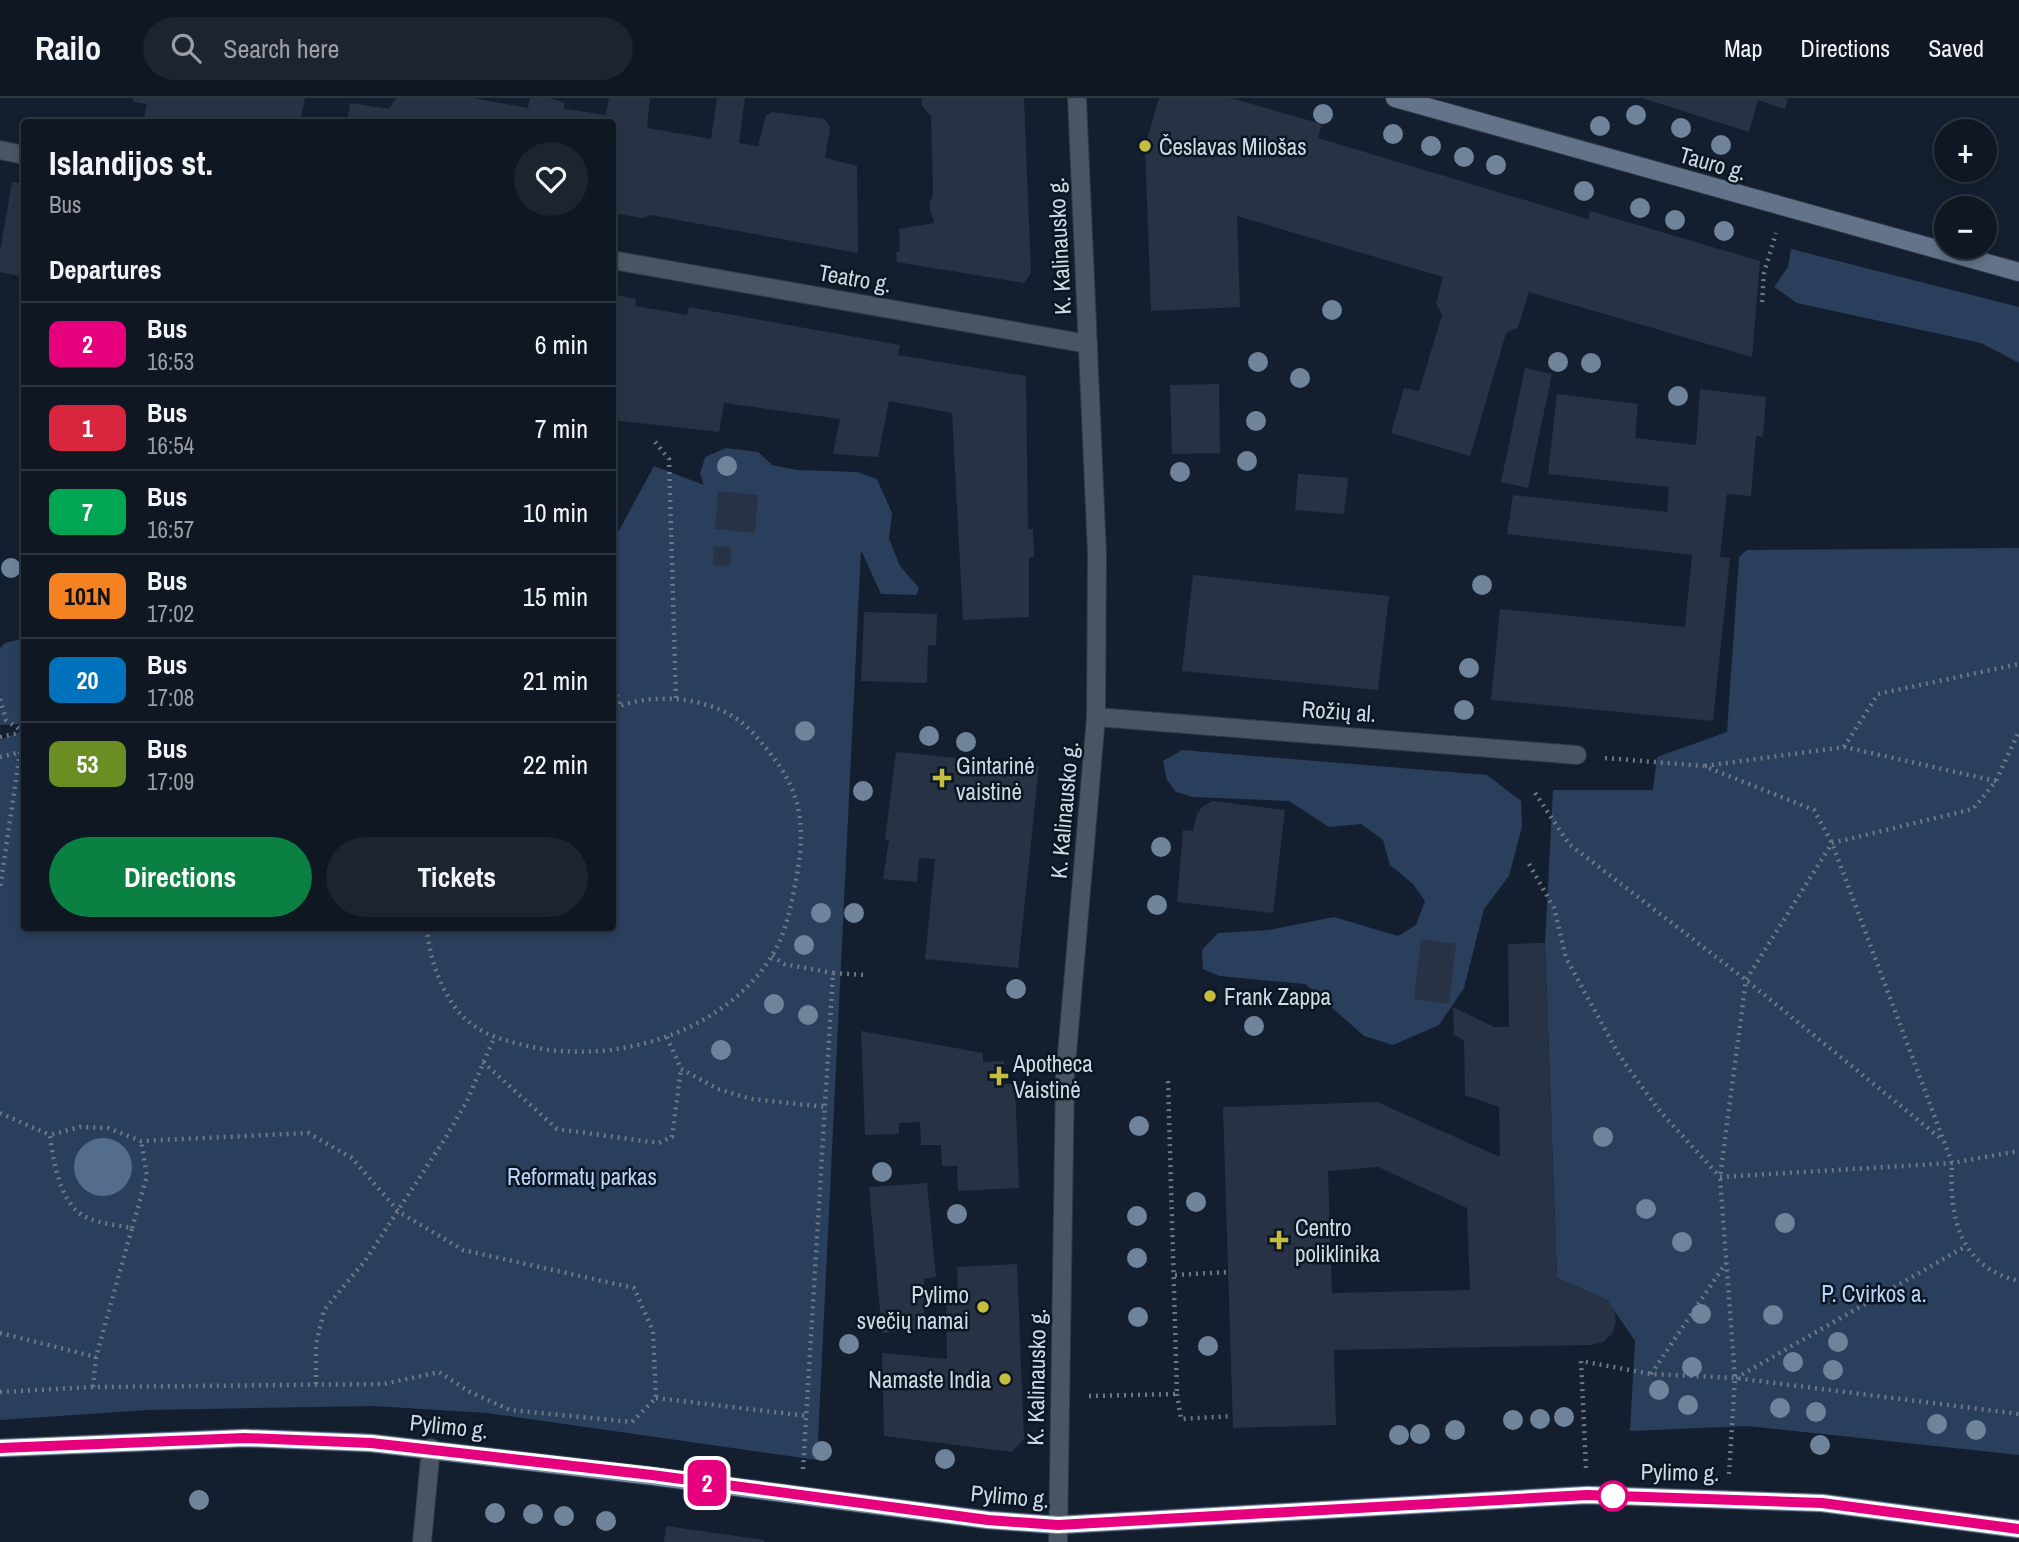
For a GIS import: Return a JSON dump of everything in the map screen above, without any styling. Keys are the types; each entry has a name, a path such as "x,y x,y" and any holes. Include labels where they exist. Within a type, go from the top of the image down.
{"main road":[{"name":"Tauro g.","path":"1395,98 2019,272"},
{"name":"Pylimo g.","path":"0,1448 245,1438 431,1448 988,1520 1058,1533 1587,1495 1728,1497 1822,1503 2019,1529"}],"street":[{"name":"K. Kalinausko g.","path":"1058,1533 1065,1077 1097,717 1097,554 1077,98"},
{"path":"0,150 21,154"},
{"name":"Teatro g.","path":"616,261 1088,344"},
{"name":"Rožių al.","path":"1097,717 1577,755"},
{"path":"422,1542 431,1448"}],"path":[{"path":"1762,302 1768,258"},
{"path":"654,442 669,459 676,699"},
{"path":"1844,747 1878,694 2019,664"},
{"path":"616,693 620,705"},
{"path":"0,699 6,720 21,730"},
{"path":"427,931 436,970 455,1006 469,1022 494,1038 539,1049 616,1049 667,1037 710,1016 748,983 772,956 784,931 799,865 801,821 791,781 743,723 718,707 676,699 616,707"},
{"path":"1728,1497 1735,1378 1720,1177 1746,980 1832,843 1973,809 1996,781 2019,731"},
{"path":"0,737 21,733"},
{"path":"1577,755 1704,766 1844,747 1996,781"},
{"path":"0,757 21,752 0,888"},
{"path":"1704,766 1814,810 1832,843 1951,1163 1954,1220 1966,1246 1983,1265 2006,1278 2019,1281"},
{"path":"1535,793 1569,844 1746,980 1942,1140"},
{"path":"1529,864 1554,908 1566,958 1619,1055 1658,1109 1720,1177"},
{"path":"772,956 784,964 866,975"},
{"path":"801,1495 827,1107 833,972"},
{"path":"482,1062 557,1129 659,1143 672,1137 681,1069 667,1037"},
{"path":"316,1384 316,1344 324,1310 365,1262 399,1212 467,1101 494,1038"},
{"path":"681,1069 718,1089 751,1099 827,1107"},
{"path":"1168,1081 1177,1394 1181,1419 1232,1416"},
{"path":"0,1113 50,1135 79,1126 108,1128 141,1141 308,1133 352,1158 399,1212 463,1250 634,1289 653,1331 656,1398 632,1422 510,1410 468,1391 439,1372 384,1384 93,1387 0,1392"},
{"path":"50,1135 54,1168 69,1200 85,1218 132,1228"},
{"path":"93,1387 96,1357 147,1176 141,1141"},
{"path":"1720,1177 1951,1163 2019,1150"},
{"path":"1735,1378 1966,1246"},
{"path":"1651,1374 1727,1263"},
{"path":"1175,1275 1228,1272"},
{"path":"0,1333 96,1357"},
{"path":"1587,1495 1581,1362 1651,1374 1735,1378 2019,1414"},
{"path":"1060,1397 1177,1394"},
{"path":"656,1398 808,1416"}],"green space":[{"path":"1791,249 2019,307 2019,363 1981,343 1797,303 1774,287 1788,267"},
{"name":"Reformatų parkas","path":"726,448 758,452 772,465 797,470 857,472 877,479 892,513 889,539 900,566 919,588 916,595 881,594 861,550 817,1460 487,1413 374,1406 148,1410 0,1420 0,740 21,731 21,931 616,931 616,536 654,466 704,485 700,474 705,457"},
{"name":"P. Cvirkos a.","path":"2019,548 2019,1455 1747,1426 1630,1431 1635,1341 1607,1300 1557,1278 1545,943 1553,790 1653,790 1657,757 1727,732 1739,557 1747,550"},
{"path":"21,639 21,724 0,725 0,648 5,643"},
{"path":"1182,750 1487,775 1521,801 1522,827 1509,876 1484,909 1464,988 1439,1025 1393,1045 1364,1036 1305,984 1219,976 1203,969 1202,950 1218,933 1269,930 1334,917 1398,936 1416,925 1425,901 1413,884 1390,865 1383,840 1361,824 1329,827 1289,801 1193,797 1176,792 1167,780 1163,761"}],"shaded area":[{"path":"103,1138 114,1140 127,1151 132,1167 130,1178 119,1191 103,1196 92,1194 79,1183 74,1167 76,1156 87,1143"}],"building":[{"path":"133,98 305,98 301,119 144,119 147,104 133,102"},
{"path":"396,98 473,98 528,108 530,98 550,98 564,103 564,109 606,115 609,98 650,98 647,128 711,139 717,98 745,98 739,143 758,146 766,115 772,112 825,119 830,127 825,158 857,166 858,253 651,215 643,218 618,214 616,119 347,119 350,103 389,109"},
{"path":"922,98 1024,98 1031,273 1024,283 897,262 896,252 900,251 899,229 934,223 929,205 933,194 931,116 922,106"},
{"path":"1159,98 1231,98 1322,124 1318,138 1588,219 1590,211 1760,261 1752,357 1529,292 1518,327 1506,333 1470,456 1391,433 1404,388 1419,391 1442,315 1436,303 1443,277 1237,216 1240,307 1151,311 1145,146"},
{"path":"1642,98 1788,98 1785,109 1758,100 1749,132"},
{"path":"12,182 21,184 21,276 0,272 0,252"},
{"path":"616,295 636,299 635,306 687,315 689,307 900,345 898,355 1026,376 1028,529 1033,529 1034,557 1029,557 1029,617 963,620 952,413 889,401 878,457 833,454 840,419 724,403 719,432 616,420"},
{"path":"1525,368 1552,374 1528,488 1501,482"},
{"path":"1219,384 1220,453 1172,454 1170,385"},
{"path":"1700,389 1766,397 1763,437 1756,436 1751,496 1727,494 1720,557 1730,558 1713,721 1491,700 1500,609 1685,627 1692,555 1507,534 1513,495 1667,512 1669,487 1548,474 1557,394 1638,404 1635,438 1696,445"},
{"path":"1298,474 1348,478 1344,514 1295,510"},
{"path":"718,491 758,495 755,533 715,529"},
{"path":"714,546 731,547 730,566 713,565"},
{"path":"1193,575 1389,596 1378,690 1182,671"},
{"path":"864,612 937,614 936,646 928,645 927,683 861,681"},
{"path":"896,752 1039,766 1018,968 925,959 935,859 919,858 917,882 883,879"},
{"path":"1213,801 1285,810 1273,913 1177,902 1183,830 1193,831 1197,814 1203,806"},
{"path":"1421,939 1456,944 1449,1004 1414,999"},
{"name":"Centro poliklinika","path":"1545,943 1557,1278 1607,1300 1614,1310 1616,1322 1612,1334 1603,1342 1591,1345 1334,1350 1336,1425 1233,1428 1223,1107 1377,1102 1500,1157 1499,1107 1465,1095 1464,1040 1454,1035 1453,1007 1494,1027 1509,1027 1508,944","holes":["1378,1167 1467,1208 1470,1290 1332,1293 1328,1171"]},
{"path":"861,1031 983,1053 983,1062 1004,1061 1004,1084 1015,1084 1019,1188 958,1191 957,1166 942,1166 941,1145 921,1145 920,1122 899,1123 899,1134 865,1135"},
{"path":"927,1183 936,1277 924,1279 924,1329 882,1333 869,1187"},
{"path":"1017,1264 1024,1439 1012,1452 884,1436 882,1353 947,1359 946,1293 958,1293 957,1267"},
{"path":"666,1526 764,1540 764,1542 664,1542"}],"bus line":[{"name":"2","path":"0,1448 245,1438 371,1443 652,1475 918,1512 1058,1525 1587,1495 1728,1497 1822,1503 1914,1513 2019,1529"}],"place":[{"name":"Česlavas Milošas","path":"1145,146"},
{"name":"Gintarinė vaistinė","path":"942,778"},
{"name":"Frank Zappa","path":"1210,996"},
{"name":"Apotheca Vaistinė","path":"999,1076"},
{"name":"Centro poliklinika","path":"1279,1240"},
{"name":"Pylimo svečių namai","path":"983,1307"},
{"name":"Namaste India","path":"1005,1379"}]}
